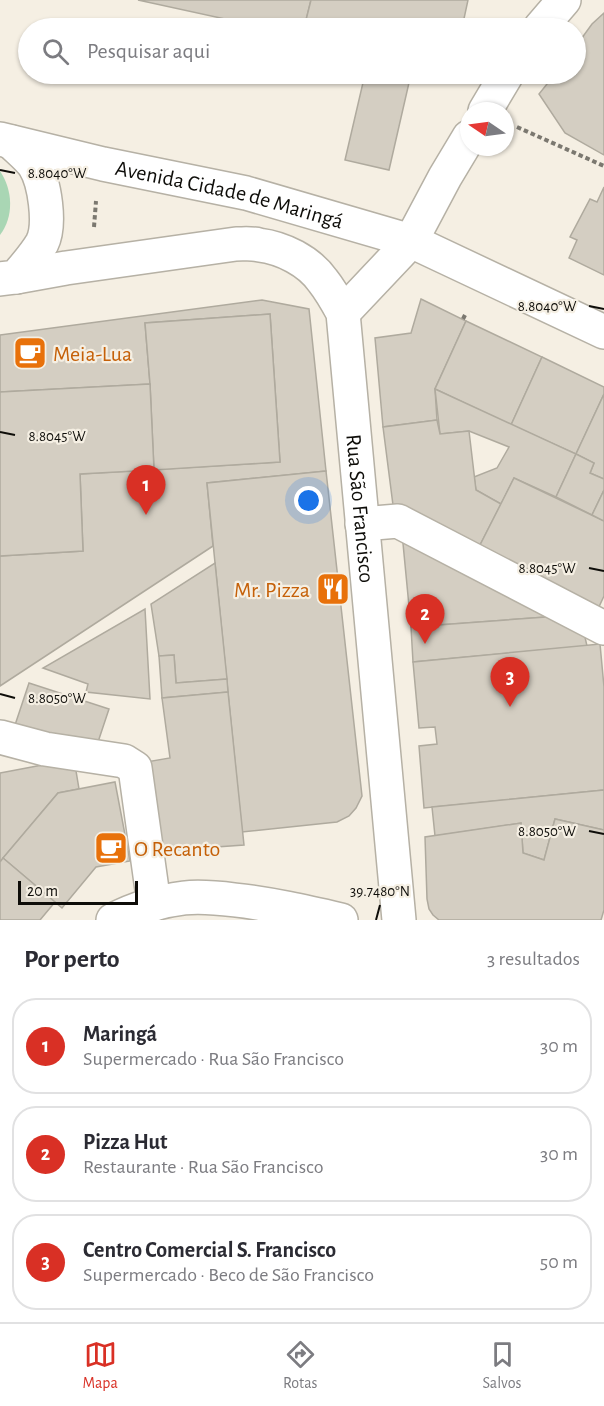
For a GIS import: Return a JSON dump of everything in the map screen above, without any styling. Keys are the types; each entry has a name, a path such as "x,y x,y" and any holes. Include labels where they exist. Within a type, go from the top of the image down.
{"street":[{"path":"549,18 564,0"},
{"path":"490,102 501,84"},
{"name":"Avenida Cidade de Maringá","path":"5,140 103,164 246,193 411,241 604,332"},
{"name":"Avenida Cidade de Maringá","path":"5,140 34,166 42,184 46,205 43,241 8,278"},
{"path":"343,313 411,241 460,151"},
{"name":"Avenida Cidade de Maringá","path":"8,278 236,244 258,244 275,248 299,259 322,280 343,313"},
{"name":"Rua São Francisco","path":"343,313 399,920"},
{"path":"362,524 398,521 604,628"},
{"path":"3,738 45,749 124,761 135,768 154,904"},
{"path":"113,920 154,904 186,898 221,899 293,908 341,920"}],"path":[{"path":"516,127 604,166"},
{"path":"94,232 96,201"}],"green space":[{"path":"0,171 7,186 10,212 0,235"}],"building":[{"path":"138,0 311,0 306,18 220,18"},
{"path":"311,0 468,0 464,18 306,18"},
{"path":"604,13 604,155 565,133 539,94 547,84 586,84 586,32"},
{"path":"363,84 409,84 389,170 345,160"},
{"path":"604,187 604,275 569,258 577,240 570,237 590,199 597,202"},
{"path":"421,299 466,321 435,389 437,420 383,427 375,338 411,333"},
{"path":"262,300 309,309 326,471 207,483 213,546 0,686 0,556 83,551 80,474 280,462 270,314 145,323 150,384 0,392 0,335"},
{"path":"270,314 280,462 154,470 145,323"},
{"path":"466,321 542,357 511,425 435,389"},
{"path":"542,357 604,387 604,394 576,454 511,425"},
{"path":"150,384 154,470 80,474 83,551 0,556 0,392"},
{"path":"435,389 576,454 556,497 514,478 501,504 476,490 474,477 497,468 509,447 469,431 440,434"},
{"path":"604,394 604,479 590,473 594,463 576,454"},
{"path":"437,420 440,434 469,431 476,490 501,504 478,549 393,505 383,427"},
{"path":"576,454 594,463 590,473 604,479 604,490 592,515 556,497"},
{"path":"326,471 362,796 349,816 337,822 242,832 207,483"},
{"path":"514,478 604,521 604,596 597,611 478,549"},
{"path":"604,490 604,521 592,515"},
{"path":"402,533 560,616 411,627"},
{"path":"215,563 227,679 176,683 174,655 159,656 151,604"},
{"path":"145,609 150,699 86,692 88,684 43,668"},
{"path":"560,616 583,628 587,646 413,662 411,627"},
{"path":"600,644 604,687 604,790 424,808 419,746 437,744 435,727 419,728 413,662"},
{"path":"174,655 176,683 227,679 228,692 162,698 159,656"},
{"path":"29,683 109,709 95,751 15,725"},
{"path":"228,692 244,845 160,851 146,762 170,758 162,698"},
{"path":"74,759 79,789 58,793 0,862 0,773"},
{"path":"115,782 130,861 96,867 62,908 3,858 58,793"},
{"path":"604,790 604,830 555,819 544,860 523,853 521,823 435,836 432,807"},
{"path":"555,819 604,830 604,910 601,920 439,920 433,915 427,899 425,837 521,823 523,853 544,860"},
{"path":"3,858 55,902 40,920 0,920 0,862"}],"place":[{"name":"Meia-Lua","path":"30,353"},
{"name":"Maringá","path":"146,515"},
{"name":"Mr. Pizza","path":"333,589"},
{"name":"Pizza Hut","path":"425,644"},
{"name":"Centro Comercial S. Francisco","path":"510,707"},
{"name":"O Recanto","path":"111,848"}]}
